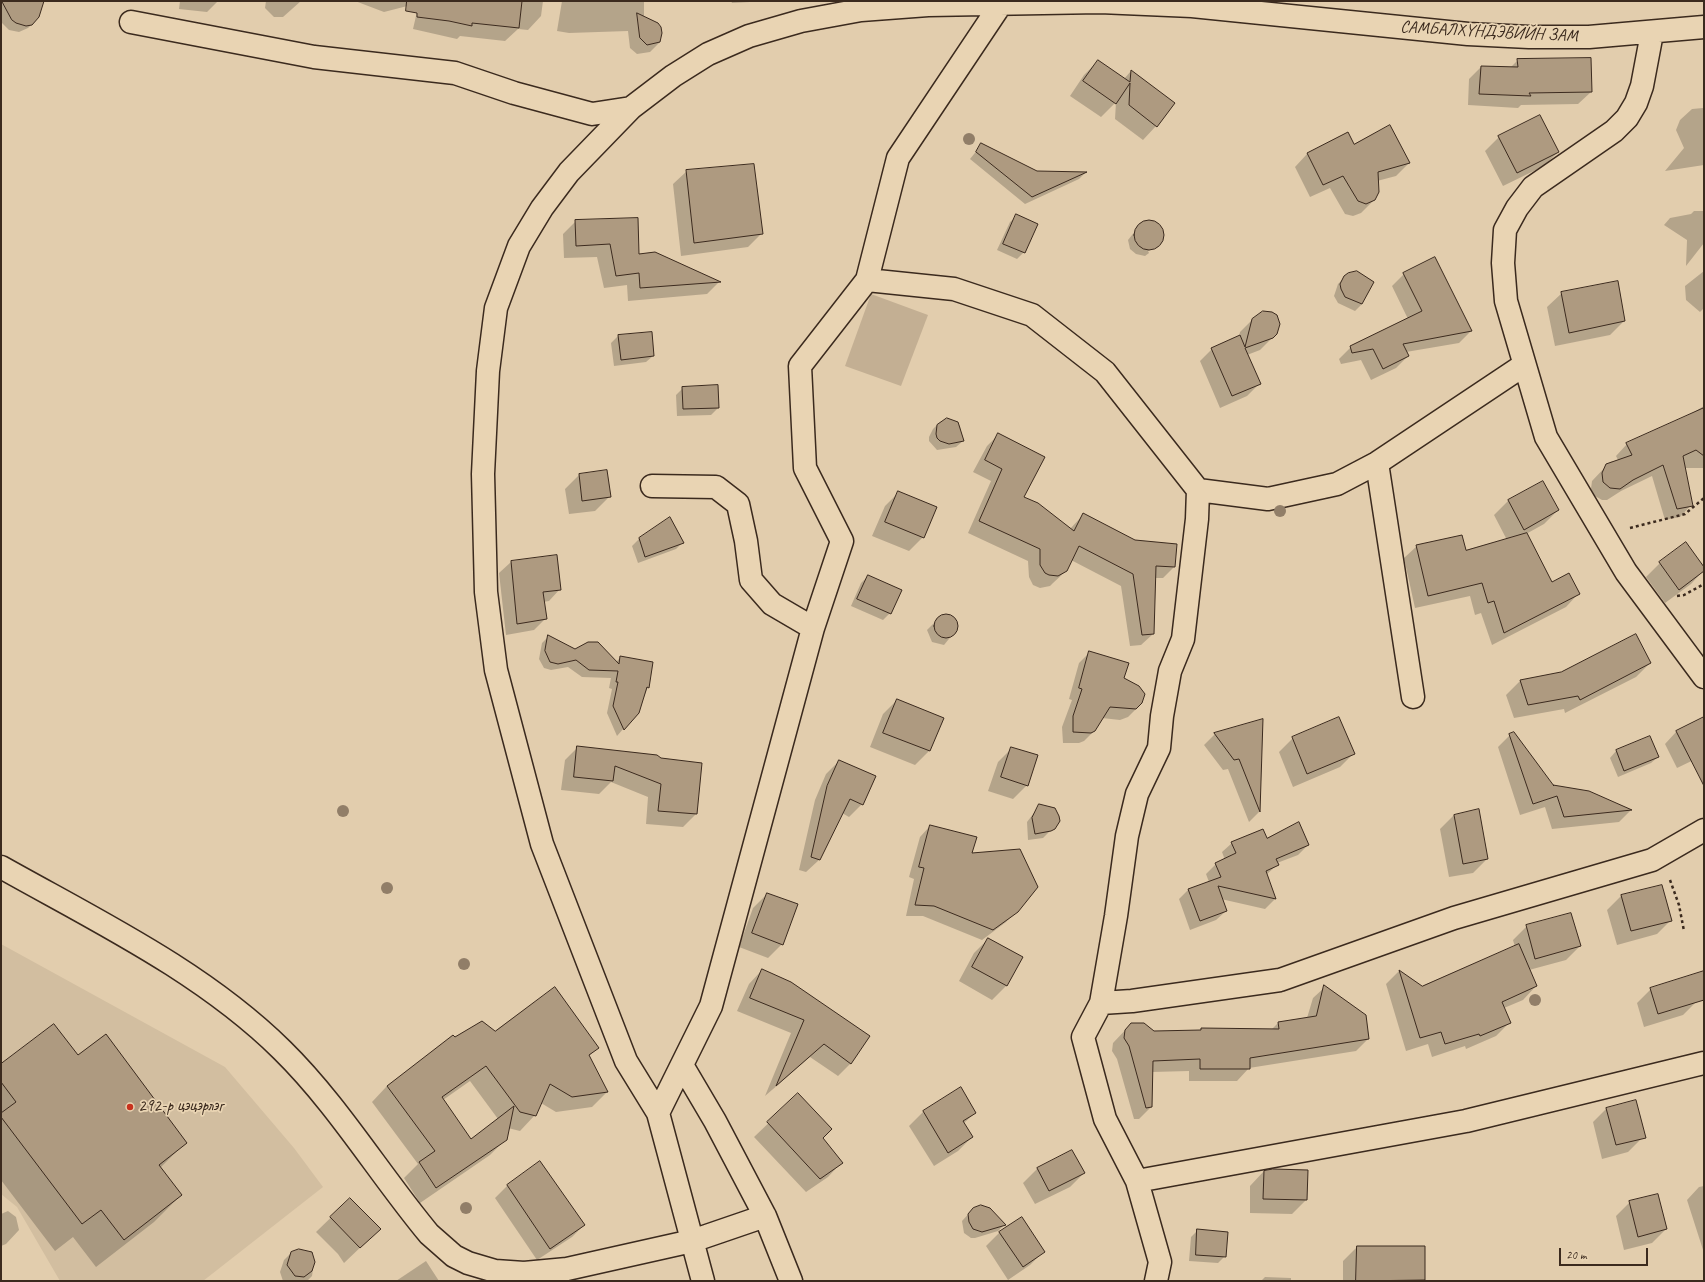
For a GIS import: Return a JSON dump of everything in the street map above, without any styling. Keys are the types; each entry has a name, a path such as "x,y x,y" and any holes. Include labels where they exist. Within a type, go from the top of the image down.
{"street":[{"name":"САМБАЛХҮНДЭВИЙН ЗАМ","path":"703,1281 658,1112 626,1061 542,844 496,670 486,592 484,474 488,372 496,308 519,246 542,208 569,172 631,108 673,76 708,54 749,36 801,20 861,10 928,5 1100,2 1312,10 1461,33 1529,37 1589,37 1652,33 1704,27"},
{"path":"658,1112 711,1006 813,628 842,540 805,468 800,366 867,280 898,158 1001,4"},
{"path":"131,22 314,57 455,73 514,93 592,114 631,108"},
{"path":"1652,33 1642,86 1636,103 1627,118 1608,136 1534,188 1517,208 1505,230 1503,262 1506,301 1546,437 1626,572 1704,677"},
{"path":"867,280 954,289 1032,315 1104,372 1198,490 1197,519 1183,639 1170,671 1162,716 1159,748 1137,794 1127,836 1116,916 1101,1003 1083,1037 1105,1119 1137,1181 1160,1262 1156,1281"},
{"path":"1198,490 1268,499 1337,484 1377,463 1524,365"},
{"path":"1377,463 1413,697"},
{"path":"652,486 716,487 738,504 746,541 751,580 772,604 813,628"},
{"path":"1101,1003 1132,1001 1280,980 1454,918 1654,859 1704,830"},
{"path":"1,867 176,967 218,996 256,1026 305,1074 429,1234 454,1256 468,1263 495,1271 506,1277 567,1270 692,1241 766,1216"},
{"path":"1137,1181 1466,1121 1704,1063"},
{"path":"682,1065 715,1121 766,1216 791,1281"}],"path":[{"path":"1605,537 1637,525 1685,514 1704,498"},
{"path":"1654,859 1671,882 1680,905 1684,931"}],"shaded area":[{"path":"871,294 928,315 901,386 845,366"},
{"name":"292-р цэцэрлэг","path":"1,944 225,1067 294,1148 323,1187 203,1281 60,1281 17,1207 1,1194"}],"building":[{"path":"2,1 44,1 39,17 32,25 26,26 12,20"},
{"path":"407,1 522,1 519,28 472,23 472,26 449,21 417,17 417,13 406,11"},
{"path":"637,13 658,23 661,27 662,33 660,42 647,45 640,38"},
{"path":"1591,58 1592,92 1529,93 1531,96 1479,94 1481,66 1518,67 1517,59"},
{"path":"1098,60 1130,82 1131,70 1175,103 1157,127 1129,105 1130,83 1116,104 1083,81"},
{"path":"1540,115 1559,152 1517,173 1498,136"},
{"path":"1390,125 1410,163 1378,172 1379,192 1375,200 1366,204 1358,201 1343,176 1323,185 1307,153 1348,132 1354,144"},
{"path":"981,143 1037,171 1087,172 1032,197 976,152"},
{"path":"754,164 763,234 694,243 686,170"},
{"path":"1016,214 1038,224 1025,253 1003,244"},
{"path":"638,218 639,254 655,252 721,282 640,288 639,273 616,276 610,244 576,246 575,220"},
{"path":"1149,220 1155,221 1163,229 1163,241 1155,249 1149,250 1143,249 1135,241 1134,235 1135,229 1143,221"},
{"path":"1435,257 1472,331 1403,344 1409,356 1383,369 1373,349 1352,353 1350,346 1422,311 1403,273"},
{"path":"1357,271 1374,282 1362,304 1345,297 1340,284 1344,276 1348,273"},
{"path":"1618,281 1625,321 1569,333 1561,292"},
{"path":"1263,311 1272,312 1277,315 1280,324 1277,334 1273,338 1245,348 1261,384 1232,396 1211,348 1240,335 1245,347 1252,319"},
{"path":"652,332 654,356 621,360 618,335"},
{"path":"718,385 719,408 683,409 682,387"},
{"path":"1704,408 1704,456 1696,450 1683,456 1693,506 1677,509 1663,465 1633,480 1620,489 1610,488 1603,482 1602,473 1606,464 1632,455 1626,443"},
{"path":"947,418 958,422 964,441 949,444 940,441 937,438 937,425"},
{"path":"998,433 1045,457 1024,497 1038,503 1074,531 1083,513 1135,540 1177,544 1175,567 1156,566 1154,634 1142,635 1133,574 1079,546 1067,571 1058,576 1049,575 1045,573 1040,565 1040,549 979,521 1002,469 985,460"},
{"path":"607,470 611,497 582,501 579,474"},
{"path":"1543,481 1559,510 1524,530 1508,500"},
{"path":"898,491 937,507 924,538 885,522"},
{"path":"670,517 684,543 645,557 639,538"},
{"path":"1527,533 1552,582 1569,573 1580,594 1504,633 1494,601 1488,603 1482,583 1428,596 1416,545 1462,535 1466,550"},
{"path":"1686,542 1704,567 1704,571 1679,590 1659,562"},
{"path":"557,555 561,590 543,592 547,619 517,624 511,561"},
{"path":"868,575 902,590 891,614 857,599"},
{"path":"946,614 955,617 958,626 955,635 946,638 937,635 934,626 937,617"},
{"path":"1636,634 1651,663 1580,700 1578,696 1528,705 1520,680 1561,672"},
{"path":"548,635 575,649 588,642 598,642 619,664 620,656 653,662 649,688 647,687 639,713 624,730 613,706 618,682 616,682 618,671 589,670 576,660 558,664 550,662 545,651"},
{"path":"1089,651 1129,663 1124,678 1139,686 1145,694 1142,703 1136,709 1110,707 1095,731 1091,733 1073,732 1073,716 1082,689 1079,688"},
{"path":"897,699 944,718 930,751 883,733"},
{"path":"1339,717 1355,754 1307,774 1292,737"},
{"path":"1704,717 1704,786 1676,731"},
{"path":"1263,719 1260,812 1239,759 1234,760 1214,733"},
{"path":"1514,732 1553,785 1589,791 1632,810 1564,817 1557,796 1533,804 1509,734"},
{"path":"1650,736 1659,757 1624,771 1616,750"},
{"path":"577,746 657,755 661,758 702,763 697,814 658,811 661,784 615,766 613,781 574,777"},
{"path":"1011,747 1038,755 1028,786 1001,777"},
{"path":"839,760 876,776 863,805 850,799 820,860 811,857 827,786"},
{"path":"1039,804 1055,808 1060,821 1055,829 1035,834 1032,818"},
{"path":"1479,809 1488,859 1463,864 1454,815"},
{"path":"1299,822 1309,845 1276,859 1279,865 1266,871 1276,899 1218,886 1227,911 1200,921 1188,889 1221,877 1215,863 1236,853 1231,842 1263,829 1267,838"},
{"path":"930,825 977,837 972,853 1020,849 1038,887 1018,912 993,930 934,906 915,905 924,868 919,867"},
{"path":"1662,885 1672,921 1631,931 1621,895"},
{"path":"767,893 798,904 783,945 752,933"},
{"path":"1571,913 1581,946 1535,959 1526,925"},
{"path":"988,938 1023,957 1007,986 972,967"},
{"path":"1519,944 1537,986 1502,1002 1511,1023 1480,1036 1479,1034 1445,1044 1441,1032 1420,1038 1399,970 1422,986"},
{"path":"762,969 791,982 870,1036 851,1064 824,1044 776,1086 804,1020 750,998"},
{"path":"1704,971 1704,1000 1658,1014 1650,988"},
{"path":"1324,985 1366,1015 1369,1039 1250,1058 1250,1069 1200,1069 1200,1059 1153,1061 1152,1107 1146,1108 1129,1046 1124,1038 1125,1030 1131,1023 1144,1023 1154,1031 1201,1030 1201,1028 1279,1029 1278,1022 1316,1016"},
{"path":"555,987 599,1048 589,1055 608,1092 572,1097 550,1084 536,1116 520,1112 486,1066 442,1097 471,1139 514,1106 507,1140 436,1188 419,1162 435,1151 387,1086 453,1035 455,1037 482,1021 495,1031"},
{"path":"54,1024 78,1055 106,1034 187,1143 159,1165 182,1195 124,1240 101,1210 82,1224 1,1117 1,1113 16,1102 1,1082 1,1064"},
{"path":"961,1087 976,1113 963,1121 973,1137 948,1153 923,1111"},
{"path":"798,1093 832,1129 823,1138 843,1163 820,1179 767,1122"},
{"path":"1636,1100 1646,1138 1616,1145 1606,1108"},
{"path":"1072,1150 1085,1173 1049,1191 1037,1168"},
{"path":"540,1161 585,1225 550,1249 507,1185"},
{"path":"1273,1169 1308,1170 1307,1200 1263,1199 1264,1171"},
{"path":"1658,1194 1667,1229 1638,1237 1629,1201"},
{"path":"350,1198 381,1229 360,1248 330,1217"},
{"path":"981,1205 990,1208 1006,1225 982,1232 973,1229 969,1222 968,1214 973,1208"},
{"path":"1022,1217 1045,1252 1023,1267 999,1232"},
{"path":"1197,1229 1228,1232 1226,1257 1196,1255"},
{"path":"1357,1246 1425,1246 1425,1280 1356,1281"},
{"path":"299,1249 312,1252 315,1262 312,1271 304,1277 295,1276 287,1265 291,1252"}],"place":[{"name":"292-р цэцэрлэг","path":"130,1107"}]}
